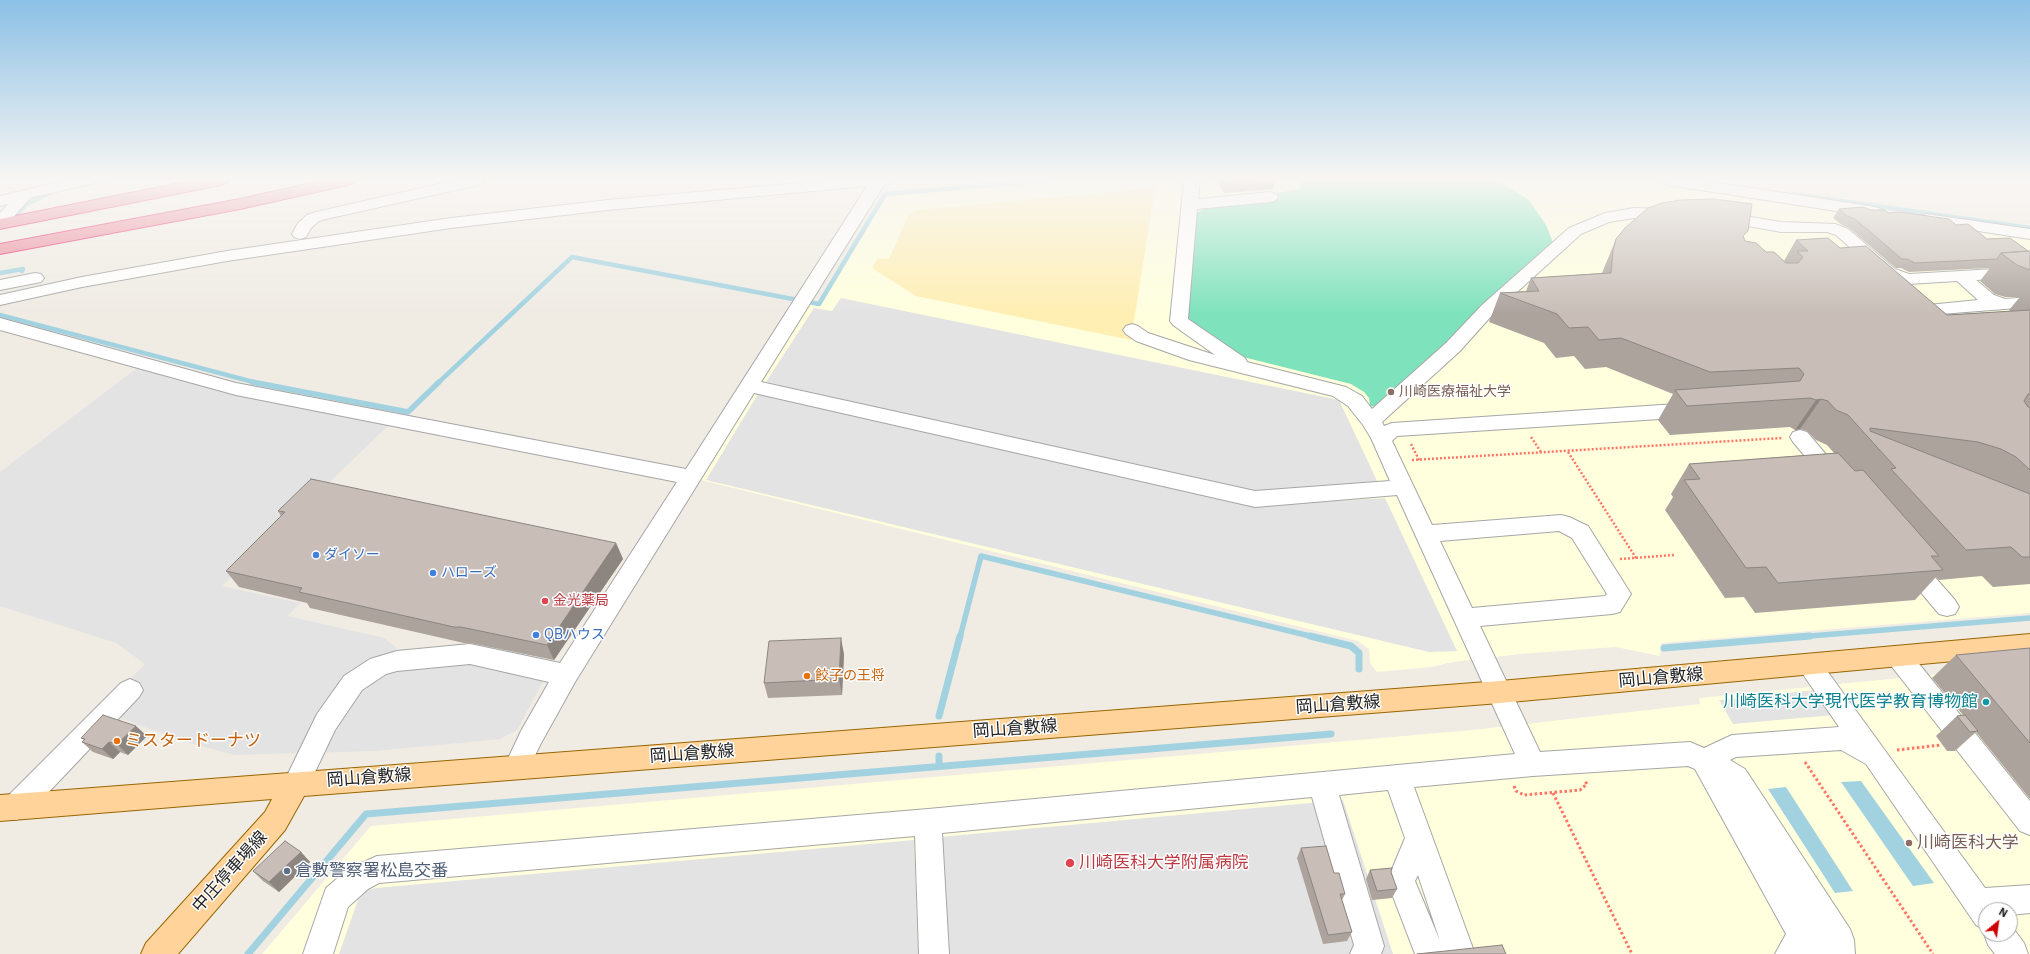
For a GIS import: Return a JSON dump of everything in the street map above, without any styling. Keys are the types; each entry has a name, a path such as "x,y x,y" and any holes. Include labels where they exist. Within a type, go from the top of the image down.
{"highway":[{"path":"0,249 132,225"}],"main road":[{"name":"岡山倉敷線","path":"8,808 296,784 1500,692 2030,644"},
{"name":"中庄停車場線","path":"156,954 275,821 296,784"}],"street":[{"path":"300,234 306,225"},
{"path":"0,284 300,234 369,225"},
{"path":"0,300 227,256 441,225"},
{"path":"517,767 530,739 566,675 802,301 853,225"},
{"path":"1187,225 1179,321 1247,368"},
{"path":"1371,421 1453,347 1488,309 1575,231 1590,225"},
{"path":"1761,225 1781,228 1829,227 1842,232 1889,273 1908,279 2030,272"},
{"path":"1964,225 2030,234"},
{"path":"1845,257 1869,255"},
{"path":"1961,276 1988,299 2000,303"},
{"path":"1928,310 2000,303 2030,302"},
{"path":"0,324 236,388 691,477"},
{"path":"1132,330 1142,337 1196,356 1339,390 1355,401 1371,421 1381,439 1533,764"},
{"path":"748,386 1256,499 1404,488"},
{"path":"1381,439 1392,430 1709,408"},
{"path":"1800,437 1845,490"},
{"path":"1426,534 1561,523 1580,532 1618,594 1612,605 1465,618"},
{"path":"1896,548 1947,607"},
{"path":"296,784 326,722 353,683 379,666 397,660 470,654 566,675"},
{"path":"1898,656 2030,822"},
{"path":"1808,664 1875,756 1978,904"},
{"path":"8,808 130,690"},
{"path":"1705,761 1732,746 1844,738 1875,756"},
{"path":"318,954 336,898 358,879 377,870 928,822 1533,764 1690,754 1736,778 1839,940 1840,954"},
{"path":"1705,761 1805,948"},
{"path":"1397,777 1460,954"},
{"path":"1322,784 1369,946 1365,954"},
{"path":"928,822 934,954"},
{"path":"1419,837 1401,881 1428,950 1433,954"},
{"path":"2017,902 2030,899"},
{"path":"2005,942 2013,954"}],"path":[{"path":"1391,461 1800,437"},
{"path":"1568,451 1636,558"},
{"path":"1598,560 1674,555"},
{"path":"1792,741 1933,954"},
{"path":"1911,747 1942,745"},
{"path":"1511,780 1516,791 1524,795 1580,790 1587,784 1584,778"},
{"path":"1553,792 1632,954"}],"shaded area":[{"name":"川崎医療福祉大学","path":"870,225 1953,225 2030,236 2030,613 1661,643 1660,656 1616,647 1520,654 1453,662 1431,667 1377,672 1370,663 1369,649 1358,641 697,479 808,304 821,305"},
{"path":"841,298 1339,400 1378,483 1256,494 766,382 814,308 832,311"},
{"path":"137,368 393,421 222,586 300,603 288,616 384,638 396,647 396,651 474,646 552,664 517,730 500,739 376,751 234,755 183,741 114,716 47,766 145,664 116,643 0,606 0,472"},
{"path":"758,394 1255,506 1385,498 1457,651 1429,652 706,480"},
{"name":"川崎医科大学附属病院","path":"2030,665 2030,954 262,954 371,826 1473,730 1700,704 1699,698"},
{"path":"1816,690 1834,715 1733,724 1719,700"},
{"path":"1343,800 1393,954 944,954 939,837"},
{"path":"914,840 918,954 339,954 359,897 367,890 376,888"}],"sand":[{"path":"904,225 1149,225 1131,340 916,296 872,268 878,258 889,259"}],"green space":[{"path":"1190,225 1546,225 1554,245 1377,407 1370,406 1369,398 1364,392 1351,384 1239,356 1201,332 1190,320 1184,308"}],"water":[{"path":"1861,781 1934,883 1913,886 1841,782"},
{"path":"1786,787 1853,891 1835,893 1768,789"}],"building":[{"path":"1629,225 1749,225 1748,231 1743,236 1745,241 1756,243 1766,252 1774,252 1786,263 1798,263 1803,257 1797,251 1808,251 1796,240 1828,238 1840,248 1866,246 1947,315 2030,310 2030,394 2028,394 2024,401 2028,407 2030,407 2030,470 2016,457 2001,449 1978,442 1870,428 1870,431 2030,494 2030,557 2022,557 2011,547 1966,550 1891,469 1896,468 1848,415 1836,410 1828,401 1810,398 1687,406 1675,390 1800,381 1804,374 1799,368 1710,372 1621,338 1599,340 1588,327 1569,328 1557,314 1500,293 1539,291 1531,278 1611,273 1613,250 1616,239"},
{"path":"1861,225 1969,225 1987,239 2010,238 2028,251 2001,253 1997,259 1915,263 1907,259 1902,259"},
{"path":"2030,251 2030,269 2017,265 2001,253"},
{"path":"1838,453 1855,471 1863,470 1939,556 1931,556 1943,570 1778,583 1766,567 1746,568 1684,480 1700,479 1689,464"},
{"name":"ハローズ","path":"311,479 616,543 547,645 461,627 454,627 299,592 302,588 226,571 285,512 278,511"},
{"path":"841,638 839,679 764,683 769,641"},
{"path":"2030,648 2030,743 1956,655"},
{"path":"103,715 136,726 117,744 109,742 102,749 82,742 85,739 81,738"},
{"path":"1965,715 1978,731 1970,732 1957,716"},
{"path":"285,841 301,852 269,882 253,871"},
{"path":"1326,846 1334,873 1339,873 1345,894 1340,894 1352,932 1328,935 1301,848"},
{"path":"1392,868 1391,872 1397,889 1377,891 1370,870"},
{"path":"1502,945 1506,954 1417,954"}],"waterway":[{"path":"438,383 572,257 819,304 867,225"},
{"path":"2006,225 2030,228"},
{"path":"0,273 23,269 22,271"},
{"path":"0,315 256,383"},
{"path":"252,382 256,383"},
{"path":"256,383 408,412 439,382"},
{"path":"960,637 981,556 1314,637"},
{"path":"1798,637 2030,618"},
{"path":"939,716 960,636"},
{"path":"1310,636 1351,646 1359,653 1359,669"},
{"path":"1664,648 1810,636"},
{"path":"248,954 366,814 1331,734"},
{"path":"939,756 939,766"}],"place":[{"name":"川崎医療福祉大学","path":"1391,392"},
{"name":"ダイソー","path":"316,555"},
{"name":"ハローズ","path":"433,573"},
{"name":"金光薬局","path":"545,601"},
{"name":"QBハウス","path":"536,635"},
{"name":"餃子の王将","path":"807,676"},
{"name":"川崎医科大学現代医学教育博物館","path":"1986,702"},
{"name":"ミスタードーナツ","path":"117,741"},
{"name":"川崎医科大学","path":"1909,843"},
{"name":"川崎医科大学附属病院","path":"1070,863"},
{"name":"倉敷警察署松島交番","path":"287,871"}]}
